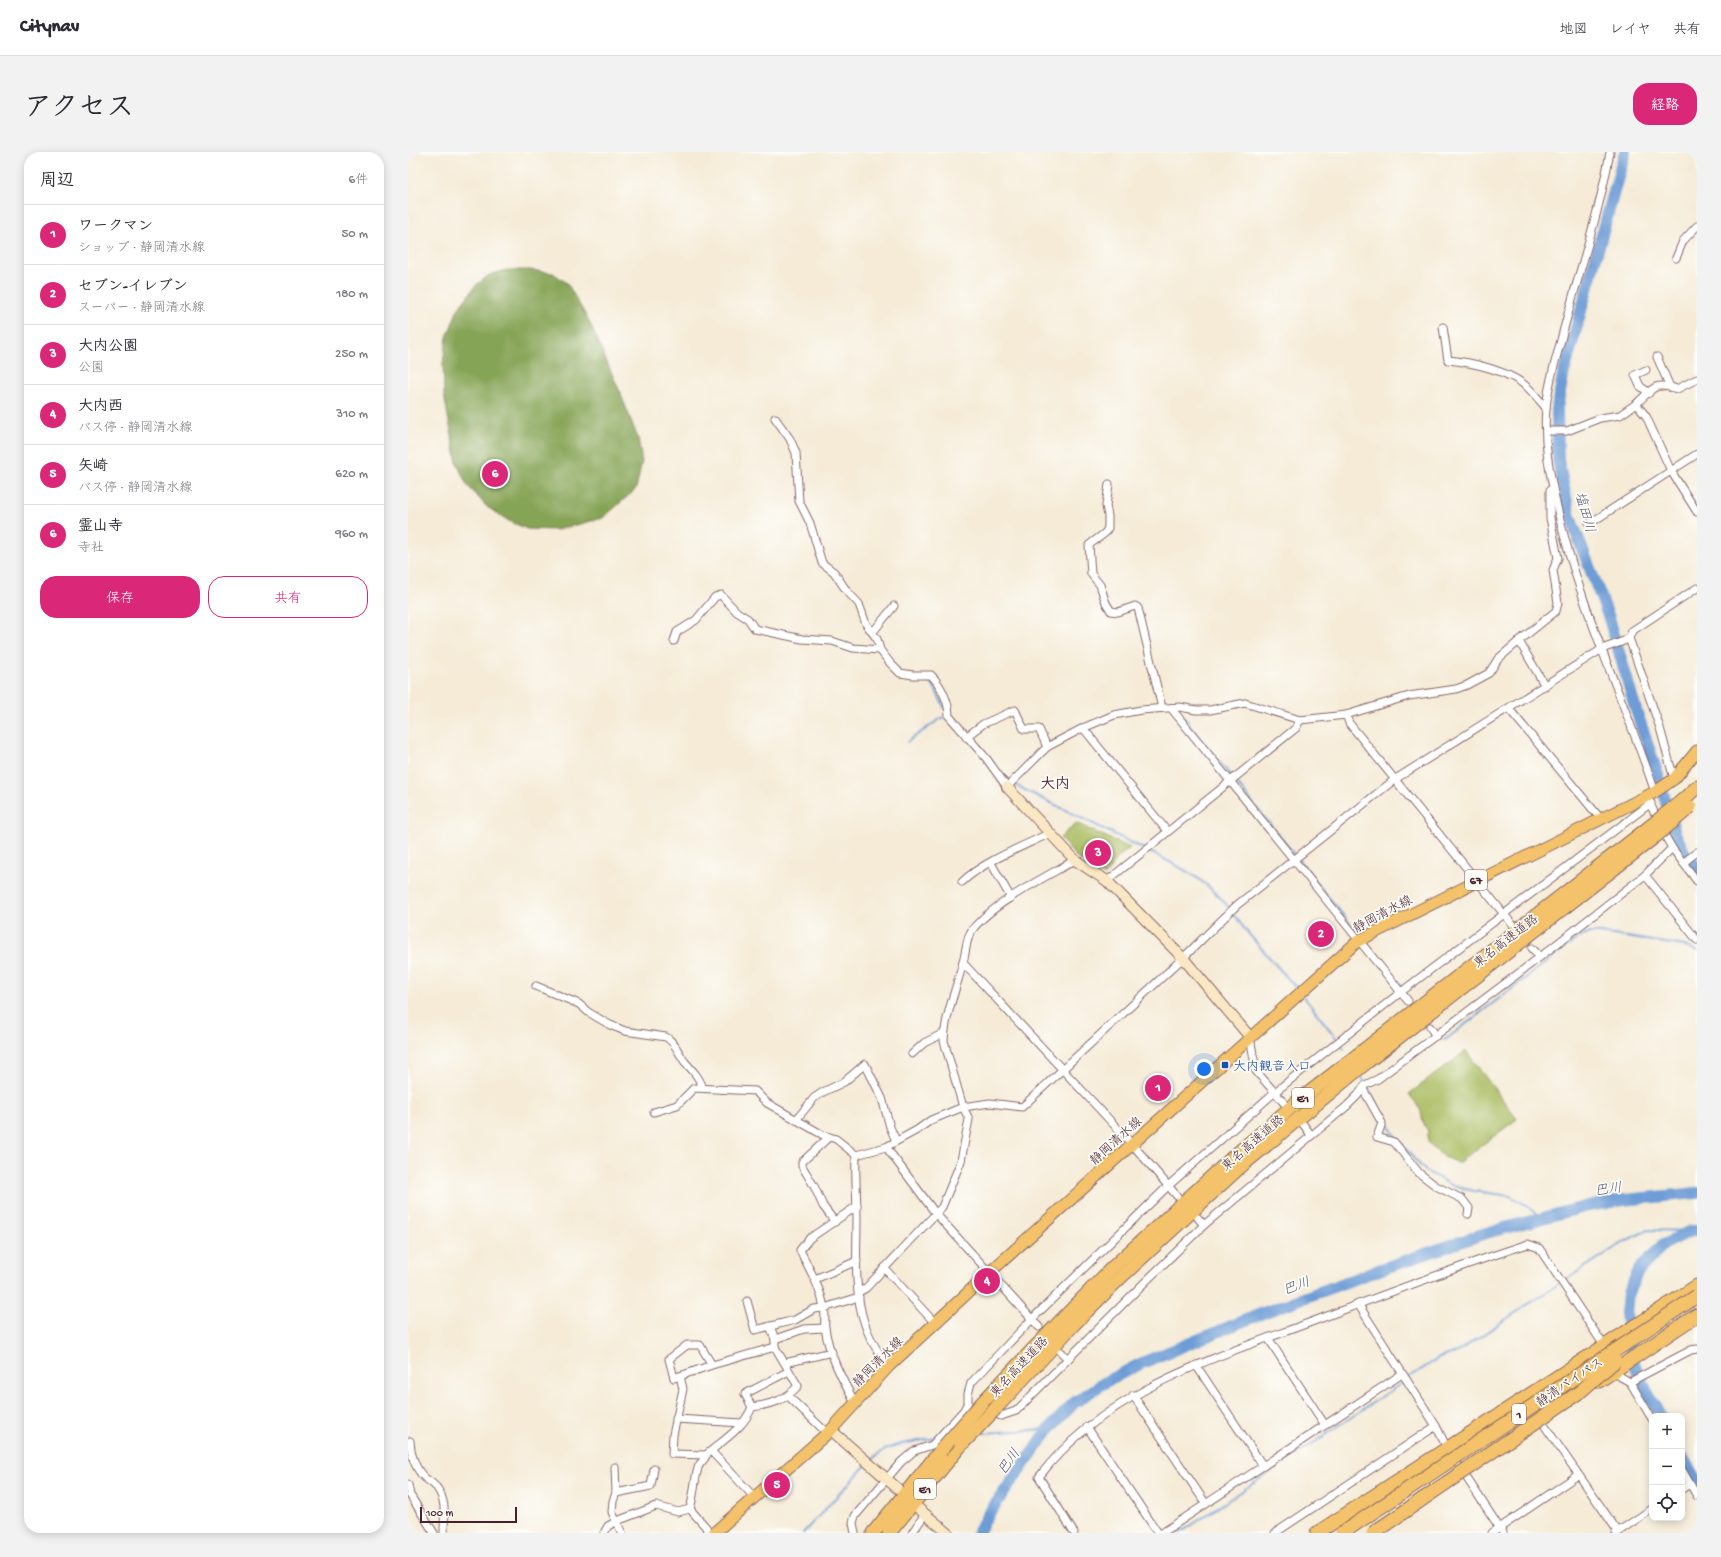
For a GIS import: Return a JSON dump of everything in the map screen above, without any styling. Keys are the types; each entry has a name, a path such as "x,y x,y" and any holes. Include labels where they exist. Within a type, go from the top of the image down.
{"highway":[{"name":"東名高速道路","path":"873,1533 936,1447 982,1403 1112,1268 1232,1158 1307,1094 1690,802 1697,787"},
{"name":"東名高速道路","path":"889,1533 961,1445 1074,1324 1168,1232 1240,1167 1367,1062 1654,830"},
{"path":"1328,1533 1473,1435 1561,1381 1697,1286"},
{"name":"静清バイパス","path":"1342,1533 1603,1352 1697,1296"},
{"name":"静清バイパス","path":"1357,1533 1615,1366 1697,1306"},
{"name":"1","path":"1384,1533 1542,1422 1615,1366 1697,1315"},
{"path":"1317,1533 1447,1448 1603,1352"},
{"path":"1373,1533 1581,1391 1615,1366"}],"main road":[{"name":"静岡清水線","path":"717,1532 754,1497 829,1432 889,1366 989,1273 1250,1036 1358,941 1600,818 1651,797 1674,779 1697,751"}],"street":[{"path":"1007,787 1047,747 1083,728 1114,715 1180,707 1196,710 1210,710 1245,703 1300,720 1346,715 1408,696 1456,689 1489,673 1498,659 1526,634 1556,611 1558,604 1553,570 1558,558 1550,518 1550,478 1546,408 1549,388 1570,305 1598,211 1610,152"},
{"path":"1676,258 1683,241 1697,226"},
{"path":"1443,327 1448,360 1460,361 1487,368 1514,378 1528,387 1546,408"},
{"path":"1657,358 1670,387"},
{"path":"1646,370 1635,375 1640,386 1649,393"},
{"path":"1548,431 1567,431 1600,418 1620,415 1636,404 1656,386 1665,385 1677,389 1697,380"},
{"path":"1636,404 1646,416 1671,471 1697,512"},
{"path":"774,418 790,439 796,453 799,501 810,523 822,563 834,572 846,590 859,604 866,624 877,639 880,650 900,673 912,675 931,675 936,680 949,710 949,716 986,758 1007,787 1075,860 1107,881 1183,958 1250,1036 1256,1071 1284,1103"},
{"path":"1589,524 1697,454"},
{"path":"1550,478 1566,542 1664,834 1672,848 1697,881"},
{"path":"1109,484 1106,506 1108,528 1105,533 1089,545 1091,574 1100,585 1106,603 1111,611 1118,612 1135,606 1138,608 1162,708"},
{"path":"856,1155 886,1147 917,1130 931,1120 963,1107 990,1103 1022,1107 1183,958 1237,905 1394,780 1603,649 1626,640 1632,631 1697,588"},
{"path":"674,641 677,632 696,620 715,597 721,595 737,612 748,619 755,629 802,639 832,641 852,648 880,650"},
{"path":"873,632 894,606"},
{"path":"1626,640 1660,728 1674,779"},
{"path":"1519,641 1545,686"},
{"path":"1171,708 1408,1001"},
{"path":"1509,709 1600,818"},
{"path":"966,737 983,724 1015,710 1024,729 1038,729 1047,747"},
{"path":"1346,715 1349,723 1394,780 1512,924"},
{"path":"1107,881 1296,728 1300,720"},
{"path":"1083,728 1167,831"},
{"path":"855,1533 853,1523 855,1516 909,1454 936,1447 945,1431 964,1410 968,1402 968,1394 971,1384 1032,1320 1168,1186 1275,1092 1401,992 1504,914 1651,797"},
{"path":"962,882 969,875 991,863 1050,834"},
{"path":"968,1402 995,1415 1009,1414 1016,1411 1204,1225 1347,1106 1367,1085 1436,1036 1540,957 1644,875 1672,848"},
{"path":"1683,863 1697,852"},
{"path":"747,1301 755,1330 794,1320 814,1309 824,1308 859,1295 942,1207 964,1150 968,1119 945,1049 944,1033 970,931 982,918 1011,898 1075,860"},
{"path":"991,863 1011,898"},
{"path":"1644,875 1697,940"},
{"path":"1532,948 1540,957"},
{"path":"963,963 1132,1144 1177,1196"},
{"path":"536,986 579,1004 588,1012 610,1026 625,1031 670,1040 685,1061 696,1073 703,1088"},
{"path":"1430,1027 1436,1036"},
{"path":"912,1054 924,1043 944,1033"},
{"path":"796,1120 814,1098 844,1082 865,1064 882,1098 890,1127 896,1141"},
{"path":"1367,1085 1382,1123 1377,1137 1394,1142 1418,1174 1436,1186 1462,1199 1469,1208 1468,1214"},
{"path":"654,1112 677,1105 694,1088 755,1091 767,1103 796,1120 836,1139 856,1155"},
{"path":"1303,1124 1311,1135"},
{"path":"829,1137 802,1162 802,1166 814,1186 822,1206 835,1222"},
{"path":"886,1147 936,1214 1039,1327"},
{"path":"856,1155 857,1260 859,1295 865,1328 874,1346 889,1366"},
{"path":"855,1403 840,1374 832,1352 825,1328 824,1308 816,1279 810,1272 800,1250 810,1238 857,1206"},
{"path":"1198,1218 1204,1225"},
{"path":"1074,1533 1039,1477 1071,1440 1133,1395 1196,1365 1433,1276 1528,1244 1539,1248 1603,1352 1615,1366 1621,1377 1632,1381 1649,1413"},
{"path":"816,1279 857,1260"},
{"path":"884,1268 935,1323"},
{"path":"1358,1304 1436,1426 1447,1448 1467,1476 1501,1530"},
{"path":"752,1407 770,1404 788,1396 798,1386 775,1347 775,1339 770,1326"},
{"path":"775,1339 804,1329 825,1328"},
{"path":"1268,1338 1325,1425"},
{"path":"712,1365 700,1345 687,1345 669,1359 674,1378 712,1365 775,1347"},
{"path":"1632,1381 1691,1350 1697,1349"},
{"path":"1060,1351 1068,1359"},
{"path":"785,1363 832,1352"},
{"path":"1196,1365 1263,1466"},
{"path":"690,1509 694,1496 698,1466 708,1453 749,1416 752,1407 745,1394 790,1371"},
{"path":"1162,1533 1402,1374"},
{"path":"680,1376 683,1389 673,1435 672,1454 708,1453 754,1497"},
{"path":"1133,1395 1206,1504"},
{"path":"788,1396 897,1488"},
{"path":"676,1419 742,1423"},
{"path":"1542,1422 1618,1533 1649,1511"},
{"path":"1276,1533 1436,1426"},
{"path":"1087,1427 1158,1533"},
{"path":"410,1441 411,1453 416,1467 421,1474 437,1487 445,1506 444,1533"},
{"path":"615,1467 616,1493 612,1512 622,1533"},
{"path":"616,1493 651,1486 654,1469"},
{"path":"1492,1533 1501,1530 1578,1475"},
{"path":"1685,1475 1697,1496"},
{"path":"1685,1487 1690,1484"},
{"path":"408,1485 410,1495 434,1533"},
{"path":"604,1533 608,1526 617,1521 656,1506 678,1512 690,1509"},
{"path":"690,1509 717,1532"},
{"path":"912,1533 922,1511 948,1533"}],"green space":[{"path":"506,270 530,270 553,273 567,283 589,321 638,438 642,461 636,489 603,518 557,530 527,529 509,521 487,507 467,485 457,464 444,395 443,362 447,337 458,309 476,285 489,275"},
{"path":"1076,823 1130,848 1118,857 1105,876 1077,858 1060,838"},
{"path":"1466,1051 1517,1119 1458,1163 1444,1157 1428,1143 1428,1131 1423,1123 1420,1108 1409,1094"}],"waterway":[{"name":"塩田川","path":"1625,152 1563,376 1557,408 1558,460 1570,517 1609,618 1675,833 1684,852 1697,868"},
{"path":"900,676 913,679 919,678"},
{"path":"925,678 934,686 945,709"},
{"path":"1180,711 1232,777"},
{"path":"907,742 940,719 948,716"},
{"path":"979,745 994,764"},
{"path":"999,770 1010,782"},
{"path":"1235,781 1360,936"},
{"path":"1013,784 1144,849"},
{"path":"1148,851 1182,868 1202,882 1230,909"},
{"path":"1232,912 1247,932 1298,990"},
{"path":"1442,1038 1445,1040 1579,937 1590,933 1600,933 1685,946 1697,951"},
{"path":"1364,941 1403,988"},
{"path":"1303,996 1338,1040"},
{"path":"1340,1043 1344,1049"},
{"path":"1362,1078 1393,1133 1426,1171 1453,1186 1474,1191 1510,1196 1526,1205 1541,1217"},
{"name":"巴川","path":"978,1533 987,1516 1049,1429 1074,1403 1107,1381 1142,1363 1263,1313 1376,1271 1486,1233 1588,1206 1624,1200 1697,1193"},
{"path":"1564,1281 1619,1245 1647,1230 1690,1231"},
{"path":"1658,1413 1641,1380 1632,1358 1626,1313 1628,1293 1639,1270 1663,1245 1690,1231 1697,1231"},
{"path":"1408,1378 1439,1358 1457,1352 1560,1283"},
{"path":"1180,1533 1405,1381"},
{"path":"981,1433 1049,1429"},
{"path":"871,1461 885,1450 900,1444 935,1438"},
{"path":"1685,1461 1697,1482"},
{"path":"803,1533 866,1465"}],"place":[{"name":"霊山寺","path":"495,474"},
{"name":"大内公園","path":"1098,853"},
{"name":"セブン-イレブン","path":"1321,934"},
{"name":"大内観音入口","path":"1225,1065"},
{"name":"ワークマン","path":"1158,1088"},
{"name":"大内西","path":"987,1281"},
{"name":"矢崎","path":"777,1485"}],"district":[{"name":"大内","path":"1055,783"}]}
